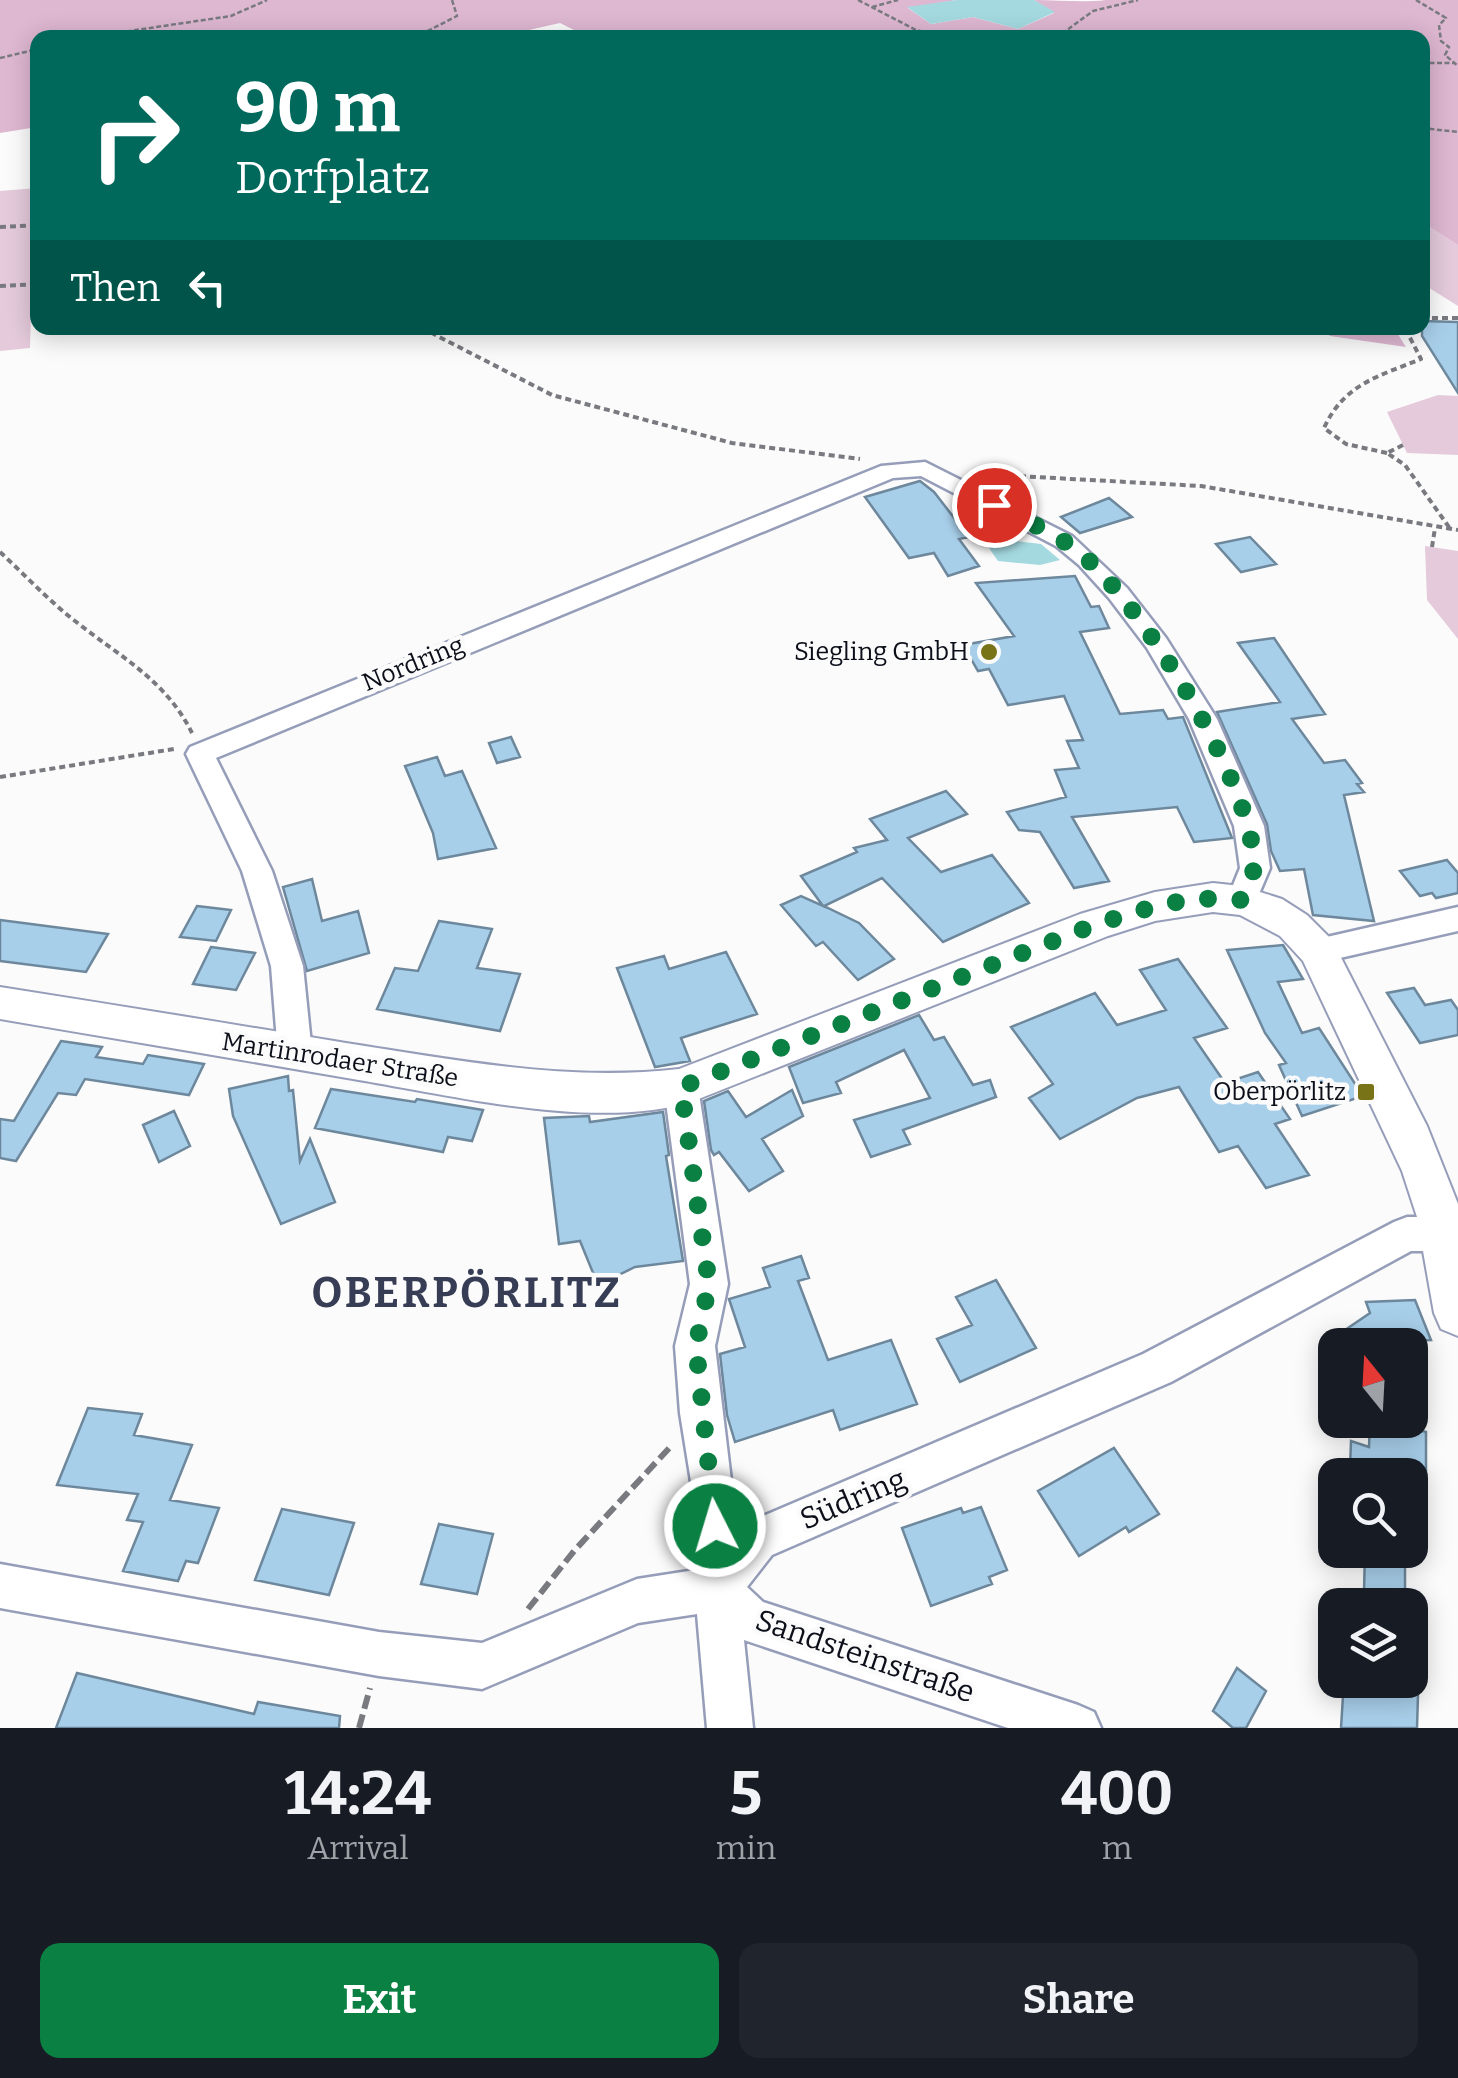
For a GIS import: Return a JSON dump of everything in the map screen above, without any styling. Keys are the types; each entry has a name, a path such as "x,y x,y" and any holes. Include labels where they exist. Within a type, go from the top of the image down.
{"street":[{"path":"925,469 1064,541 1088,560 1157,644 1203,720 1248,826 1255,868 1242,900 1281,916 1318,951 1425,1168 1453,1235 1458,1312"},
{"name":"Nordring","path":"295,1054 286,966 258,871 200,754 890,471 925,469"},
{"name":"Martinrodaer Straße","path":"0,1003 295,1054 572,1094 623,1095 681,1087 1094,925 1189,898 1242,900"},
{"path":"1318,951 1458,918"},
{"path":"681,1087 709,1284 696,1346 700,1414 714,1494 717,1589 730,1728"},
{"name":"Südring","path":"717,1589 758,1540 1157,1368 1407,1234 1453,1235"},
{"path":"0,1586 379,1654 482,1666 637,1601 717,1589"},
{"name":"Sandsteinstraße","path":"717,1589 750,1620 1078,1728"}],"path":[{"path":"137,30 257,8 267,0"},
{"path":"430,30 457,16 452,0"},
{"path":"858,0 916,30"},
{"path":"872,8 898,0"},
{"path":"1063,30 1074,18 1109,4 1138,0"},
{"path":"1416,0 1446,18 1438,25 1442,41 1449,48 1445,54 1457,64"},
{"path":"0,58 30,51"},
{"path":"1430,63 1457,64"},
{"path":"1430,129 1458,132"},
{"path":"0,227 30,225"},
{"path":"0,286 30,284"},
{"path":"1430,318 1458,318"},
{"path":"436,335 552,395 732,443 872,460"},
{"path":"1409,335 1421,359 1362,381 1343,393 1324,428 1346,444 1387,453 1406,465 1450,530"},
{"path":"1387,453 1404,445"},
{"path":"925,469 1201,486 1458,530"},
{"path":"1432,547 1435,528"},
{"path":"0,552 75,621 145,669 182,708 197,746"},
{"path":"0,777 177,749"},
{"path":"516,1623 574,1552 700,1414"}],"shaded area":[{"path":"0,0 957,0 908,8 931,24 973,17 1018,29 1054,13 1034,0 1458,0 1458,245 1430,227 1430,30 574,30 560,23 529,30 30,30 30,128 0,133"},
{"path":"30,189 30,335 30,348 0,351 0,191"},
{"path":"1430,227 1458,245 1458,306 1430,288"},
{"path":"1398,335 1406,347 1330,336"},
{"path":"1438,395 1458,396 1458,455 1407,453 1387,412"},
{"path":"1425,546 1458,551 1458,639 1427,600"}],"water":[{"path":"957,0 1034,0 1055,12 1018,29 973,17 931,24 907,7"},
{"path":"1000,539 1041,544 1060,560 1040,565 998,561 989,548"}],"building":[{"path":"1430,321 1458,322 1458,393 1422,336 1430,335"},
{"path":"920,481 934,492 969,537 959,539 979,566 948,576 934,553 909,558 865,497"},
{"path":"1109,498 1132,517 1080,533 1061,517"},
{"path":"1250,537 1276,564 1241,572 1216,544"},
{"path":"1075,576 1091,607 1099,606 1109,628 1080,632 1120,714 1163,710 1168,719 1183,717 1232,838 1194,842 1177,807 1072,817 1109,881 1074,888 1040,832 1019,830 1007,812 1066,797 1055,770 1079,768 1067,741 1083,740 1064,696 1008,705 989,669 978,671 963,645 1014,636 976,583"},
{"path":"1274,638 1325,714 1292,719 1324,763 1345,760 1362,783 1357,784 1364,792 1344,795 1374,921 1313,915 1304,869 1280,871 1271,851 1267,824 1217,712 1280,702 1238,643"},
{"path":"511,737 520,757 497,763 489,743"},
{"path":"437,757 445,776 462,771 496,848 438,859 433,833 405,766"},
{"path":"946,791 967,814 908,838 941,872 992,855 1029,903 943,942 882,878 824,906 859,923 894,959 858,980 823,942 816,946 781,905 801,896 823,906 801,876 857,852 854,848 887,840 870,819"},
{"path":"1447,860 1458,873 1458,893 1436,898 1432,893 1420,896 1400,871"},
{"path":"312,879 322,921 358,911 369,953 307,971 283,887"},
{"path":"197,906 231,910 216,941 180,937"},
{"path":"0,920 108,934 86,972 0,961"},
{"path":"439,921 492,929 477,968 520,974 500,1031 377,1009 395,968 418,971"},
{"path":"1283,945 1303,979 1278,982 1302,1033 1319,1028 1363,1096 1302,1116 1279,1065 1286,1063 1265,1033 1227,950"},
{"path":"211,947 255,953 236,990 193,984"},
{"path":"726,952 757,1014 681,1038 690,1061 655,1067 617,968 664,956 669,969"},
{"path":"1178,959 1227,1028 1194,1038 1225,1083 1258,1072 1290,1119 1275,1124 1309,1175 1266,1188 1238,1146 1219,1152 1179,1087 1137,1098 1060,1139 1029,1098 1053,1084 1011,1027 1095,993 1117,1025 1166,1010 1140,970"},
{"path":"1414,988 1425,1005 1451,1000 1458,1010 1458,1035 1420,1043 1387,993"},
{"path":"919,1015 934,1040 944,1037 973,1085 990,1080 996,1097 903,1130 910,1144 871,1157 854,1120 930,1098 904,1050 836,1082 841,1093 803,1103 789,1067"},
{"path":"61,1041 102,1047 96,1057 143,1064 148,1055 204,1064 189,1095 85,1079 76,1095 58,1093 16,1161 0,1158 0,1119 14,1121"},
{"path":"288,1076 300,1161 310,1139 335,1202 281,1224 233,1116 229,1089"},
{"path":"331,1089 483,1110 472,1141 448,1137 443,1152 315,1128"},
{"path":"792,1090 803,1116 762,1139 783,1171 749,1191 719,1152 714,1155 711,1150 704,1101 728,1091 746,1117"},
{"path":"174,1111 190,1146 159,1162 143,1125"},
{"path":"663,1112 683,1261 635,1267 598,1285 580,1241 559,1244 544,1118 589,1116 590,1122"},
{"path":"801,1256 809,1278 798,1281 828,1360 891,1340 917,1404 840,1430 833,1410 735,1442 727,1415 720,1354 745,1347 729,1299 770,1287 763,1268"},
{"path":"996,1280 1036,1348 960,1382 937,1339 972,1325 956,1297"},
{"path":"1415,1300 1426,1328 1348,1328 1370,1313 1366,1302"},
{"path":"88,1408 142,1414 134,1435 192,1445 170,1500 219,1508 198,1563 186,1561 178,1581 123,1571 143,1522 127,1520 138,1494 57,1485"},
{"path":"1369,1438 1426,1438 1426,1458 1350,1458 1351,1441 1369,1447"},
{"path":"1114,1448 1159,1514 1129,1532 1126,1527 1079,1556 1038,1491"},
{"path":"981,1507 1007,1570 989,1577 992,1584 931,1606 902,1528 961,1508 963,1513"},
{"path":"282,1509 354,1523 329,1595 255,1580"},
{"path":"439,1524 493,1534 477,1594 421,1584"},
{"path":"1365,1568 1405,1568 1405,1588 1364,1588"},
{"path":"1237,1668 1266,1691 1246,1728 1233,1728 1213,1711"},
{"path":"77,1673 254,1714 258,1702 340,1716 339,1728 56,1728"},
{"path":"1343,1698 1418,1698 1417,1728 1341,1728"}],"place":[{"name":"Siegling GmbH","path":"989,652"},
{"name":"Oberpörlitz","path":"1366,1092"}],"district":[{"name":"OBERPÖRLITZ","path":"467,1293"}],"route":[{"path":"715,1526 714,1494 700,1414 696,1346 709,1284 681,1087 1094,925 1162,903 1202,896 1242,900 1255,868 1248,826 1203,720 1157,644 1088,560 1064,541 994,505"}]}
